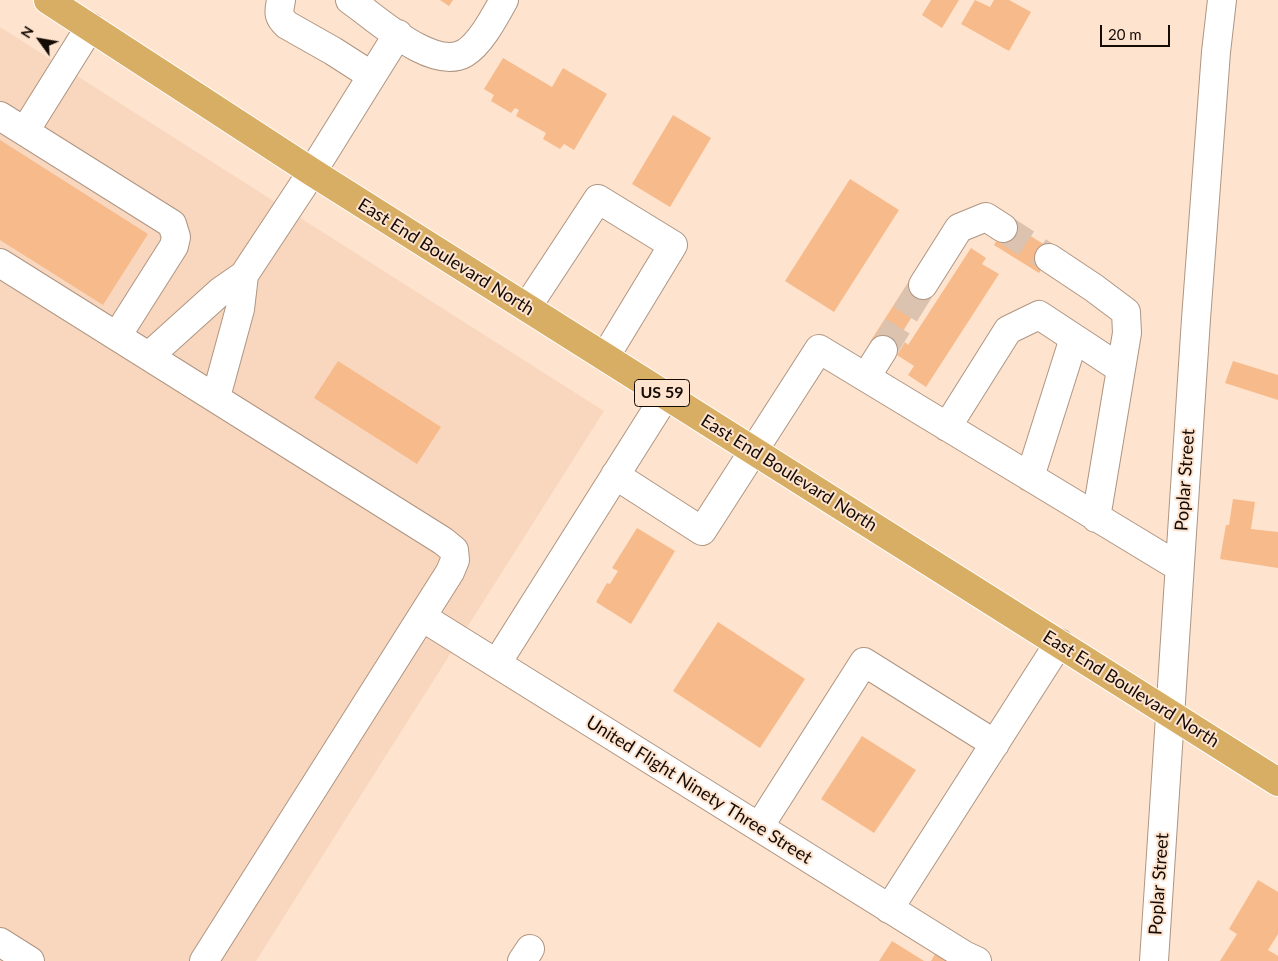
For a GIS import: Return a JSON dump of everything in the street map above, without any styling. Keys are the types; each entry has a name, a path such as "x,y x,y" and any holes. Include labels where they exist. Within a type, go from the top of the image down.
{"highway":[{"name":"East End Boulevard North","path":"48,0 312,172 1278,782"}],"street":[{"path":"281,0 280,19 287,25 372,76"},
{"path":"350,0 398,34 430,53 445,57 456,56 475,44 493,20 504,0"},
{"name":"Poplar Street","path":"1154,961 1179,567 1215,61 1222,0"},
{"path":"24,131 90,27"},
{"path":"150,356 221,290 244,274 312,172 398,34"},
{"path":"0,116 172,224 176,237 174,246 117,336"},
{"path":"527,307 598,199 673,245 605,357"},
{"path":"923,285 958,228 986,217 1003,228"},
{"path":"1049,258 1126,312 1127,333 1096,518"},
{"path":"0,263 444,541 454,550 455,560 450,572 204,961"},
{"path":"216,397 240,309 244,274"},
{"path":"947,427 1008,330 1039,315 1121,370"},
{"path":"1030,477 1074,338"},
{"path":"615,476 702,531 819,349 1179,567"},
{"path":"866,377 883,350"},
{"path":"497,664 666,395"},
{"name":"United Flight Ninety Three Street","path":"422,617 964,955 977,961"},
{"path":"890,909 1059,643"},
{"path":"759,827 864,662 995,744"},
{"path":"0,942 30,961"}],"shaded area":[{"path":"0,27 604,411 256,961 0,961"}],"building":[{"path":"440,0 453,0 449,6"},
{"path":"931,0 959,0 942,28 922,15"},
{"path":"975,0 990,7 994,0 1009,0 1031,12 1009,51 961,24"},
{"path":"503,58 552,87 563,68 607,94 574,150 564,144 560,149 543,139 546,133 516,116 519,110 515,108 511,113 491,101 494,95 484,89"},
{"path":"673,115 711,138 670,207 632,184"},
{"path":"0,140 148,234 103,305 0,240"},
{"path":"850,179 899,210 834,312 785,281"},
{"path":"1008,222 1053,250 1039,273 994,245"},
{"path":"971,248 986,258 982,264 999,274 926,387 908,375 914,366 897,355 905,342 908,345"},
{"path":"911,278 929,289 897,341 894,339 886,352 870,342"},
{"path":"338,361 441,427 417,464 314,398"},
{"path":"1233,361 1278,375 1278,400 1225,383"},
{"path":"1233,499 1255,502 1251,529 1278,532 1278,568 1220,559 1226,525 1229,525"},
{"path":"637,528 675,551 631,624 596,602 607,583 610,584 618,571 612,568"},
{"path":"718,622 805,679 760,748 673,691"},
{"path":"862,736 916,770 874,833 821,799"},
{"path":"1258,880 1278,892 1278,934 1268,950 1278,956 1278,961 1220,961 1237,934 1229,929"},
{"path":"892,941 924,961 879,961"},
{"path":"935,954 946,961 931,961"}],"tunnel":[{"path":"1003,228 1049,258"},
{"path":"883,350 923,285"}]}
